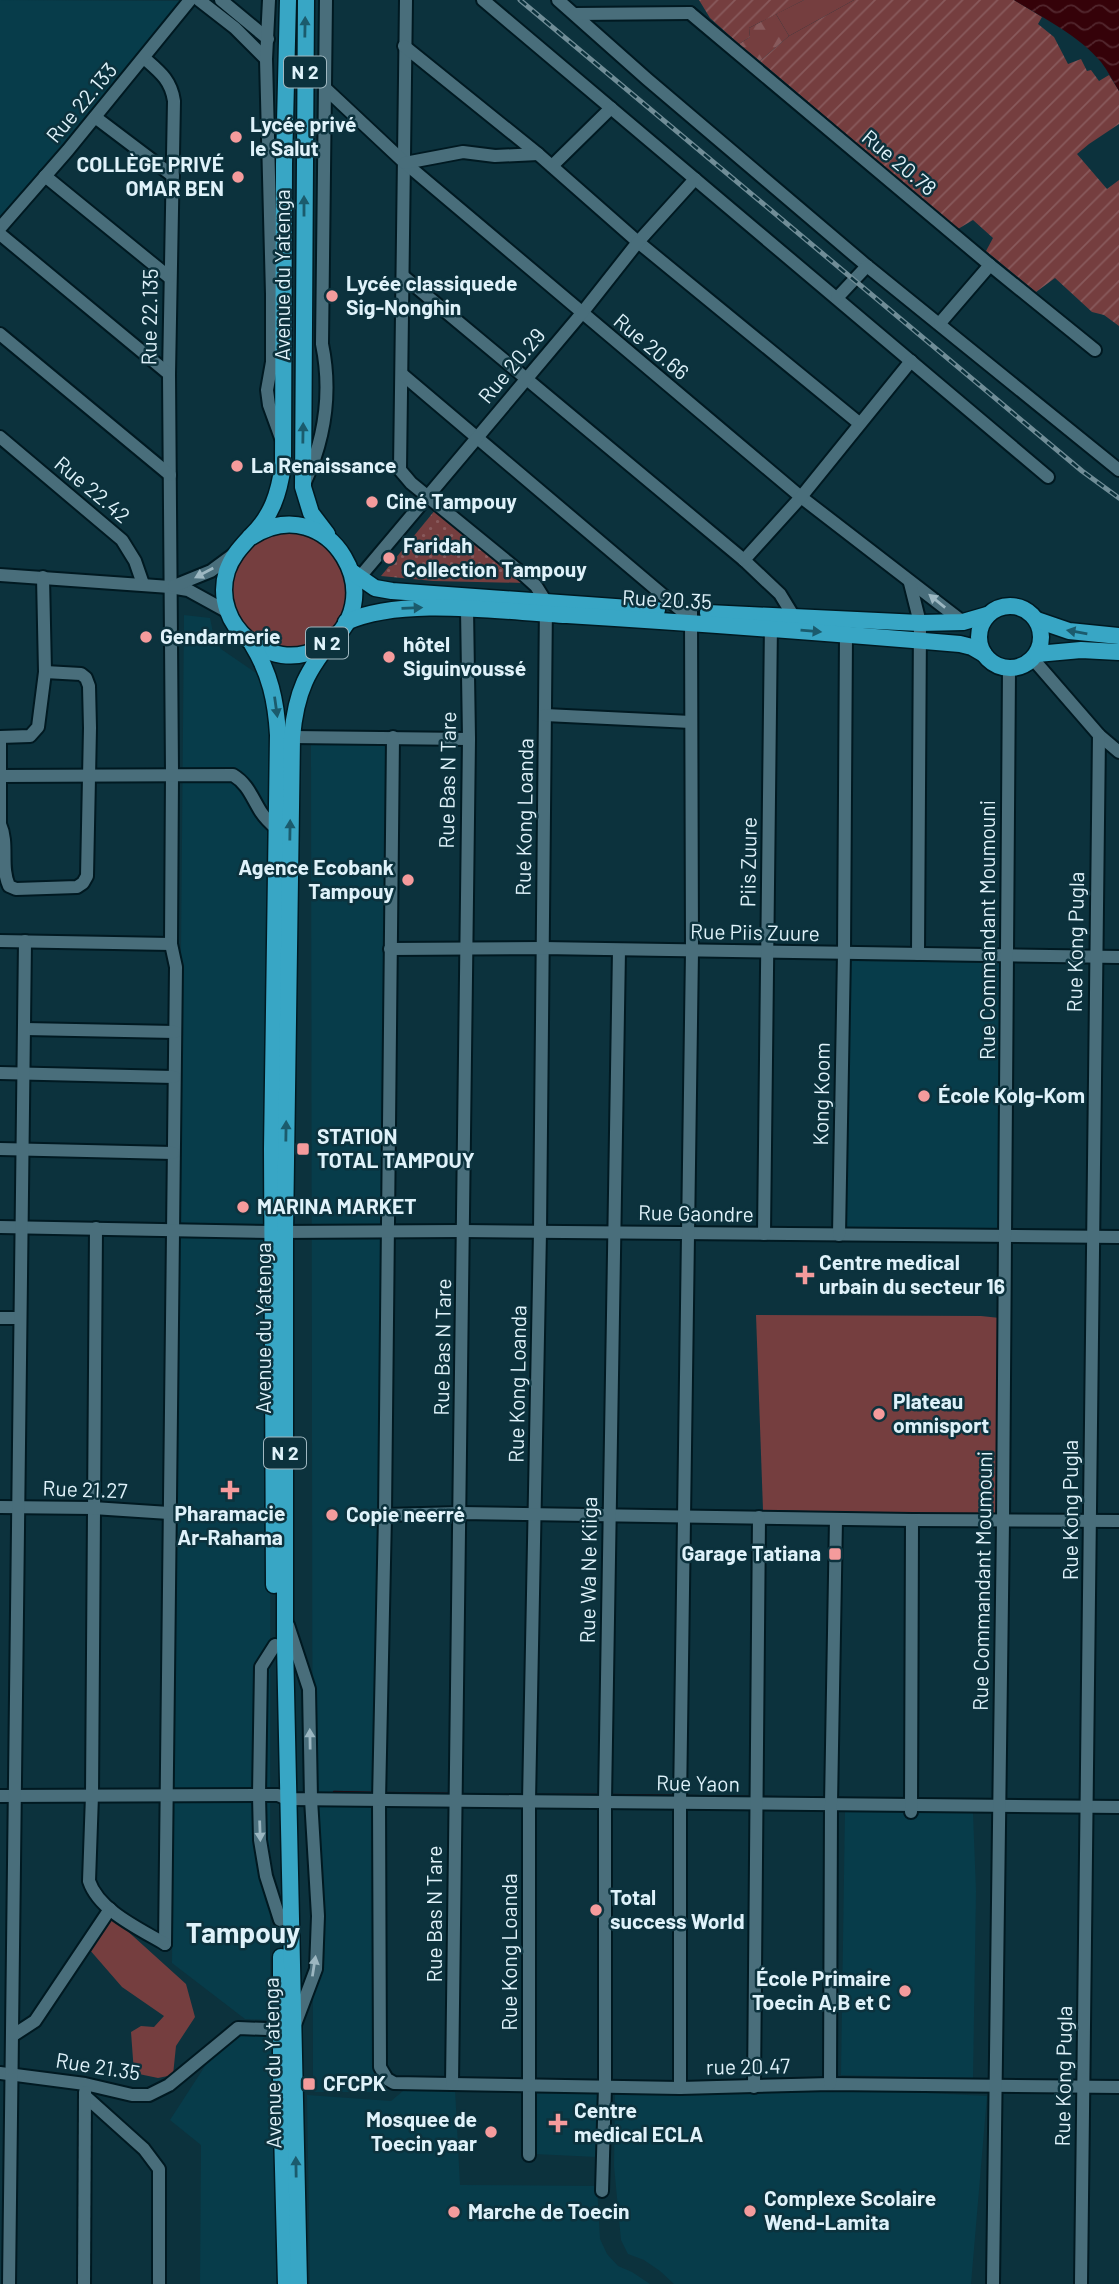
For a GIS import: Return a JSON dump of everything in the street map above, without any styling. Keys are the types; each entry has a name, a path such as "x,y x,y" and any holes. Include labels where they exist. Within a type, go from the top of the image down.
{"main road":[{"name":"Avenue du Yatenga","path":"251,537 274,504 279,490 285,450 284,164 288,0"},
{"name":"Avenue du Yatenga","path":"306,0 303,487 311,513 333,541"},
{"name":"N 2","path":"293,524 314,530 333,541 355,575 354,601 341,628 324,646 300,655 275,654 252,644 235,626 225,598 225,578 236,553 251,537 271,527 293,524"},
{"name":"Rue 20.35","path":"355,575 375,588 392,591 546,608 771,622 846,634 960,644 984,654"},
{"path":"1119,636 1069,631 1037,620 1023,608 1014,606 995,609 987,615 979,633 984,654 995,665 1009,669 1022,667 1035,657 1081,650 1119,652"},
{"name":"Rue 20.35","path":"341,628 368,613 392,609 546,608"},
{"name":"Rue 20.35","path":"771,622 794,617 920,623 963,622 987,615"},
{"path":"1035,657 1042,637 1037,620"},
{"name":"Avenue du Yatenga","path":"286,2284 281,2092 288,2030 280,1920 285,1619 279,1232 272,1149 283,882 294,715 306,677 341,628"},
{"name":"Avenue du Yatenga","path":"252,644 269,676 276,707 276,829 283,882"},
{"name":"Avenue du Yatenga","path":"279,1232 275,1645 299,2284"}],"street":[{"name":"Rue 22.133","path":"0,228 190,0"},
{"path":"199,0 234,28 266,59"},
{"path":"221,0 268,39"},
{"path":"269,0 266,59 272,362 267,390 269,405 285,450"},
{"path":"303,487 316,459 326,412 327,369 321,344 326,0"},
{"path":"406,0 400,470 427,496 536,586 546,608"},
{"path":"483,0 1048,477"},
{"path":"558,0 616,53 867,266 1119,470"},
{"path":"575,14 692,6"},
{"name":"Rue 20.78","path":"692,6 990,265 1095,350"},
{"path":"404,46 859,423"},
{"name":"Rue 22.135","path":"110,1909 164,1944 176,967 171,944 169,277 173,176 172,88 168,79 144,58"},
{"name":"Rue 20.66","path":"326,89 405,163 801,497 909,583 929,594 963,622"},
{"path":"552,166 611,107"},
{"path":"95,117 173,176"},
{"path":"405,163 463,152 495,156 537,154"},
{"path":"45,176 169,277"},
{"name":"Rue 20.29","path":"355,575 427,496 582,313 638,242 695,180"},
{"path":"0,234 169,374"},
{"path":"940,323 990,265"},
{"path":"837,298 867,266"},
{"path":"403,276 744,561 780,594 794,617"},
{"path":"0,334 170,475"},
{"path":"744,561 801,497 911,361"},
{"path":"403,375 687,617 691,722 692,951 680,1803 680,2088"},
{"path":"304,392 317,393 327,386"},
{"name":"Rue 22.42","path":"0,437 122,540 135,561 143,584"},
{"path":"170,587 211,571 236,553"},
{"path":"0,575 170,587 188,590 228,612"},
{"path":"43,577 45,672 38,727 30,736 0,737 0,824 5,835 5,876 9,886 16,889 77,887 87,876 89,686 81,674 45,672"},
{"path":"909,583 920,623 918,954"},
{"name":"Rue Kong Loanda","path":"529,2155 528,1801 540,1232 546,608"},
{"name":"Rue Bas N Tare","path":"452,2084 469,739 467,610"},
{"name":"Piis Zuure","path":"764,1234 771,622"},
{"name":"Kong Koom","path":"839,1235 846,634"},
{"path":"1035,657 1099,735 1119,752"},
{"name":"Rue Commandant Moumouni","path":"993,2284 1003,1521 1009,669"},
{"path":"545,715 691,722"},
{"name":"Rue Kong Pugla","path":"1081,2284 1099,735"},
{"path":"292,737 469,739"},
{"path":"379,1800 385,1515 393,737"},
{"path":"1,776 172,773 233,775 241,779 262,814 276,829"},
{"path":"0,941 171,944"},
{"path":"9,2284 6,2073 12,2036 25,941"},
{"name":"Rue Piis Zuure","path":"390,949 542,948 1119,957"},
{"name":"Rue Wa Ne Kiiga","path":"602,2191 606,2086 604,1801 619,950"},
{"path":"25,1029 175,1032"},
{"path":"0,1073 174,1077"},
{"path":"0,1149 173,1153"},
{"name":"Rue Gaondre","path":"0,1227 279,1232 1119,1237"},
{"path":"12,2036 35,2021 110,1909 89,1881 96,1228"},
{"path":"0,1318 20,1318"},
{"name":"Rue 21.27","path":"0,1507 93,1508 169,1513"},
{"path":"385,1515 460,1513 1119,1521"},
{"path":"754,2087 759,1517"},
{"path":"830,2084 836,1519"},
{"path":"910,1808 912,1520"},
{"path":"285,1619 309,1689 311,1799 318,1916 316,1969 288,2030"},
{"path":"275,1645 261,1667 259,1795 260,1840 266,1876 280,1920"},
{"name":"Rue Yaon","path":"0,1796 259,1795 311,1799 831,1804 910,1808 999,1805 1119,1807"},
{"name":"rue 20.47","path":"379,1800 380,2054 382,2074 394,2083 680,2088 830,2084 1119,2087"},
{"name":"Rue 21.35","path":"6,2073 85,2090 149,2095 169,2085 238,2028 288,2030"},
{"path":"84,2284 85,2090"},
{"path":"85,2090 144,2149 159,2169 159,2284"}],"shaded area":[{"path":"0,0 185,1 0,217"},
{"path":"184,615 210,618 213,633 221,649 256,673 265,689 271,725 270,2020 245,2019 172,1963"},
{"path":"311,744 387,744 379,2092 313,2092"},
{"name":"École Kolg-Kom","path":"848,961 1004,963 1001,1232 845,1230"},
{"path":"845,1810 973,1813 976,1891 973,2079 841,2075"},
{"path":"238,2031 271,2034 280,2284 200,2284 201,2145 170,2120 218,2046"},
{"path":"534,2088 592,2089 598,2093 597,2157 534,2154"},
{"name":"Marche de Toecin","path":"455,2089 460,2185 597,2186 600,2239 607,2254 618,2266 650,2284 310,2284 307,2095 391,2101 403,2091"},
{"path":"870,2090 987,2096 971,2284 674,2284 644,2260 628,2254 621,2240 614,2166 615,2092"}],"green space":[{"path":"699,0 804,0 749,28 750,37 739,44 710,18"},
{"path":"804,0 854,0 789,36 776,14"},
{"path":"854,0 1014,0 1042,17 1038,24 1054,37 1068,64 1081,59 1087,71 1091,70 1099,81 1109,75 1119,91 1119,124 1077,154 1107,189 1119,180 1119,326 1104,315 1092,312 1055,278 1036,292 986,251 993,238 973,220 958,229 760,61 789,36"},
{"path":"776,14 789,36 760,61 739,44 750,37 749,28"},
{"path":"436,509 526,583 433,581 381,576"},
{"path":"289,532 311,537 330,549 342,568 347,590 342,612 330,631 311,643 289,648 267,643 248,631 236,612 231,590 236,568 248,549 267,537"},
{"name":"Plateau omnisport","path":"756,1315 1000,1318 998,1515 763,1510"},
{"path":"113,1918 186,1984 195,2017 176,2046 173,2075 158,2078 134,2073 131,2032 141,2026 154,2027 164,2016 122,1987 89,1949"}],"water":[{"path":"1014,0 1119,0 1119,91 1101,62 1082,43"}],"waterway":[{"path":"334,1792 376,1793"},
{"path":"383,1793 453,1794"},
{"path":"505,1795 527,1795"},
{"path":"533,1795 600,1795"},
{"path":"610,1795 677,1796"},
{"path":"684,1796 751,1797"},
{"path":"761,1797 828,1798"},
{"path":"834,1798 880,1799"}],"railway":[{"path":"520,0 1082,471 1119,498"}],"place":[{"name":"Lycée privé le Salut","path":"236,137"},
{"name":"COLLÈGE PRIVÉ OMAR BEN","path":"238,177"},
{"name":"Lycée classiquede Sig-Nonghin","path":"332,296"},
{"name":"La Renaissance","path":"237,466"},
{"name":"Ciné Tampouy","path":"372,502"},
{"name":"Faridah Collection Tampouy","path":"389,558"},
{"name":"Gendarmerie","path":"146,637"},
{"name":"hôtel Siguinvoussé","path":"389,657"},
{"name":"Agence Ecobank Tampouy","path":"408,880"},
{"name":"École Kolg-Kom","path":"924,1096"},
{"name":"STATION TOTAL TAMPOUY","path":"303,1149"},
{"name":"MARINA MARKET","path":"243,1207"},
{"name":"Centre medical urbain du secteur 16","path":"805,1275"},
{"name":"Plateau omnisport","path":"879,1414"},
{"name":"Pharamacie Ar-Rahama","path":"230,1490"},
{"name":"Copie neerrė","path":"332,1515"},
{"name":"Garage Tatiana","path":"835,1554"},
{"name":"Total success World","path":"596,1910"},
{"name":"École Primaire Toecin A,B et C","path":"905,1991"},
{"name":"CFCPK","path":"309,2084"},
{"name":"Centre medical ECLA","path":"558,2123"},
{"name":"Mosquee de Toecin yaar","path":"491,2132"},
{"name":"Complexe Scolaire Wend-Lamita","path":"750,2211"},
{"name":"Marche de Toecin","path":"454,2212"}],"district":[{"name":"Tampouy","path":"243,1933"}]}
